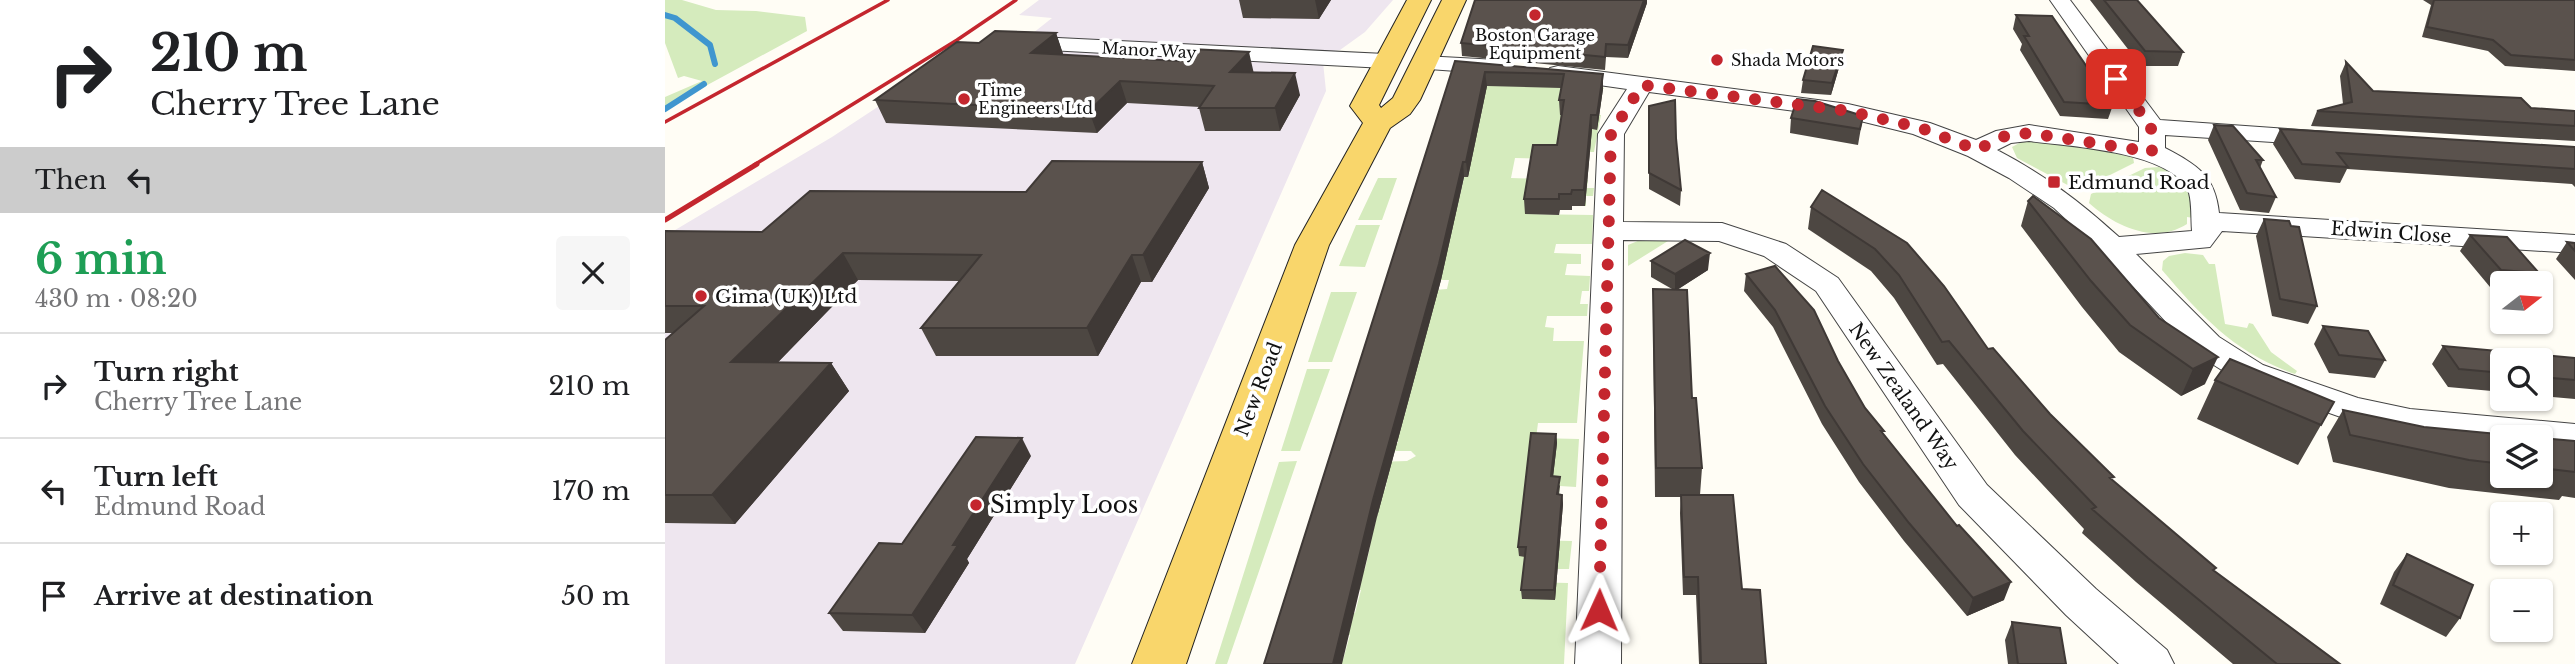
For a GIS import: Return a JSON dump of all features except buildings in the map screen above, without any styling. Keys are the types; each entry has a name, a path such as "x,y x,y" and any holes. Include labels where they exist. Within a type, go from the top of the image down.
{"main road":[{"path":"1378,123 1364,106 1419,0"},
{"name":"New Road","path":"1159,664 1312,245 1378,123 1400,108 1454,0"},
{"path":"1385,61 1423,63"}],"street":[{"path":"2060,0 2152,140 2196,181 2203,193 2207,232 2199,241 2112,246"},
{"name":"Manor Way","path":"997,42 1385,61"},
{"path":"1423,63 1530,70 1848,111 1921,128 1977,150 2019,172 2064,202 2112,246 2207,345 2251,373 2353,409 2410,422 2575,437"},
{"path":"1598,664 1611,134 1642,85"},
{"path":"1977,150 2005,136 2029,133 2152,140 2344,138"},
{"name":"Edwin Close","path":"2207,220 2575,244"},
{"name":"New Zealand Way","path":"1609,231 1722,232 1775,250 1827,285 1973,495 2081,602 2151,664"}],"shaded area":[{"path":"1039,0 1393,0 1365,32 1340,50 1312,54 1028,37 1052,18 1019,15"},
{"path":"975,43 1323,62 1326,91 1075,664 665,664 665,236 832,137"}],"green space":[{"path":"665,0 682,0 716,10 756,11 805,17 807,31 665,108 665,97 702,81 684,76 678,78 665,43"},
{"path":"1487,84 1604,89 1574,89 1601,102 1600,108 1561,108 1560,114 1601,115 1594,152 1581,152 1580,159 1515,158 1511,178 1588,180 1587,188 1594,188 1593,196 1586,196 1586,206 1527,205 1526,214 1593,215 1592,244 1556,244 1554,253 1581,254 1581,264 1567,264 1565,275 1590,276 1589,291 1582,291 1580,304 1588,304 1587,316 1547,316 1545,327 1554,328 1553,341 1584,341 1577,423 1538,423 1536,438 1579,439 1576,487 1560,486 1558,504 1527,540 1572,541 1569,569 1529,569 1528,582 1568,583 1564,664 1323,664 1324,660 1343,660 1350,635 1331,635 1336,613 1355,613 1361,590 1343,589 1365,569 1370,547 1354,547 1359,528 1374,528 1379,508 1369,490 1385,490 1389,471 1376,462 1407,461 1416,456 1411,451 1380,451 1382,443 1398,443 1390,414 1405,414 1409,397 1395,396 1423,291 1447,289 1449,280 1439,280"},
{"path":"2041,139 2133,157 2134,163 2082,189 2075,189 2017,158 2012,147 2025,140"},
{"path":"2159,167 2170,171 2189,187 2194,218 2187,217 2187,224 2161,233 2148,233 2111,219 2089,203 2091,194 2145,168"},
{"path":"1378,178 1397,178 1382,220 1358,220"},
{"path":"1356,225 1380,225 1365,267 1339,266"},
{"path":"1662,237 1668,241 1628,266 1628,245 1645,238"},
{"path":"2185,253 2203,255 2209,264 2215,264 2225,324 2247,328 2249,323 2253,324 2271,352 2297,371 2295,374 2255,356 2237,344 2191,303 2162,270 2163,261 2169,256"},
{"path":"1331,292 1357,292 1332,362 1308,362"},
{"path":"1307,369 1330,369 1300,451 1281,451"},
{"path":"1297,461 1227,664 1215,664 1279,462"}],"waterway":[{"path":"665,15 675,18 710,45 715,64"},
{"path":"665,109 704,84"}],"railway":[{"path":"665,122 888,0"},
{"path":"754,165 957,40 1016,0"},
{"path":"665,220 757,164"}],"place":[{"name":"Boston Garage Equipment","path":"1535,15"},
{"name":"Shada Motors","path":"1717,60"},
{"name":"Time Engineers Ltd","path":"964,99"},
{"name":"Edmund Road","path":"2054,182"},
{"name":"Gima (UK) Ltd","path":"701,296"},
{"name":"Simply Loos","path":"976,505"}],"route":[{"path":"1599,610 1611,134 1642,85 1848,111 1921,128 1977,150 2005,136 2029,133 2152,152 2151,127 2116,79"}]}
